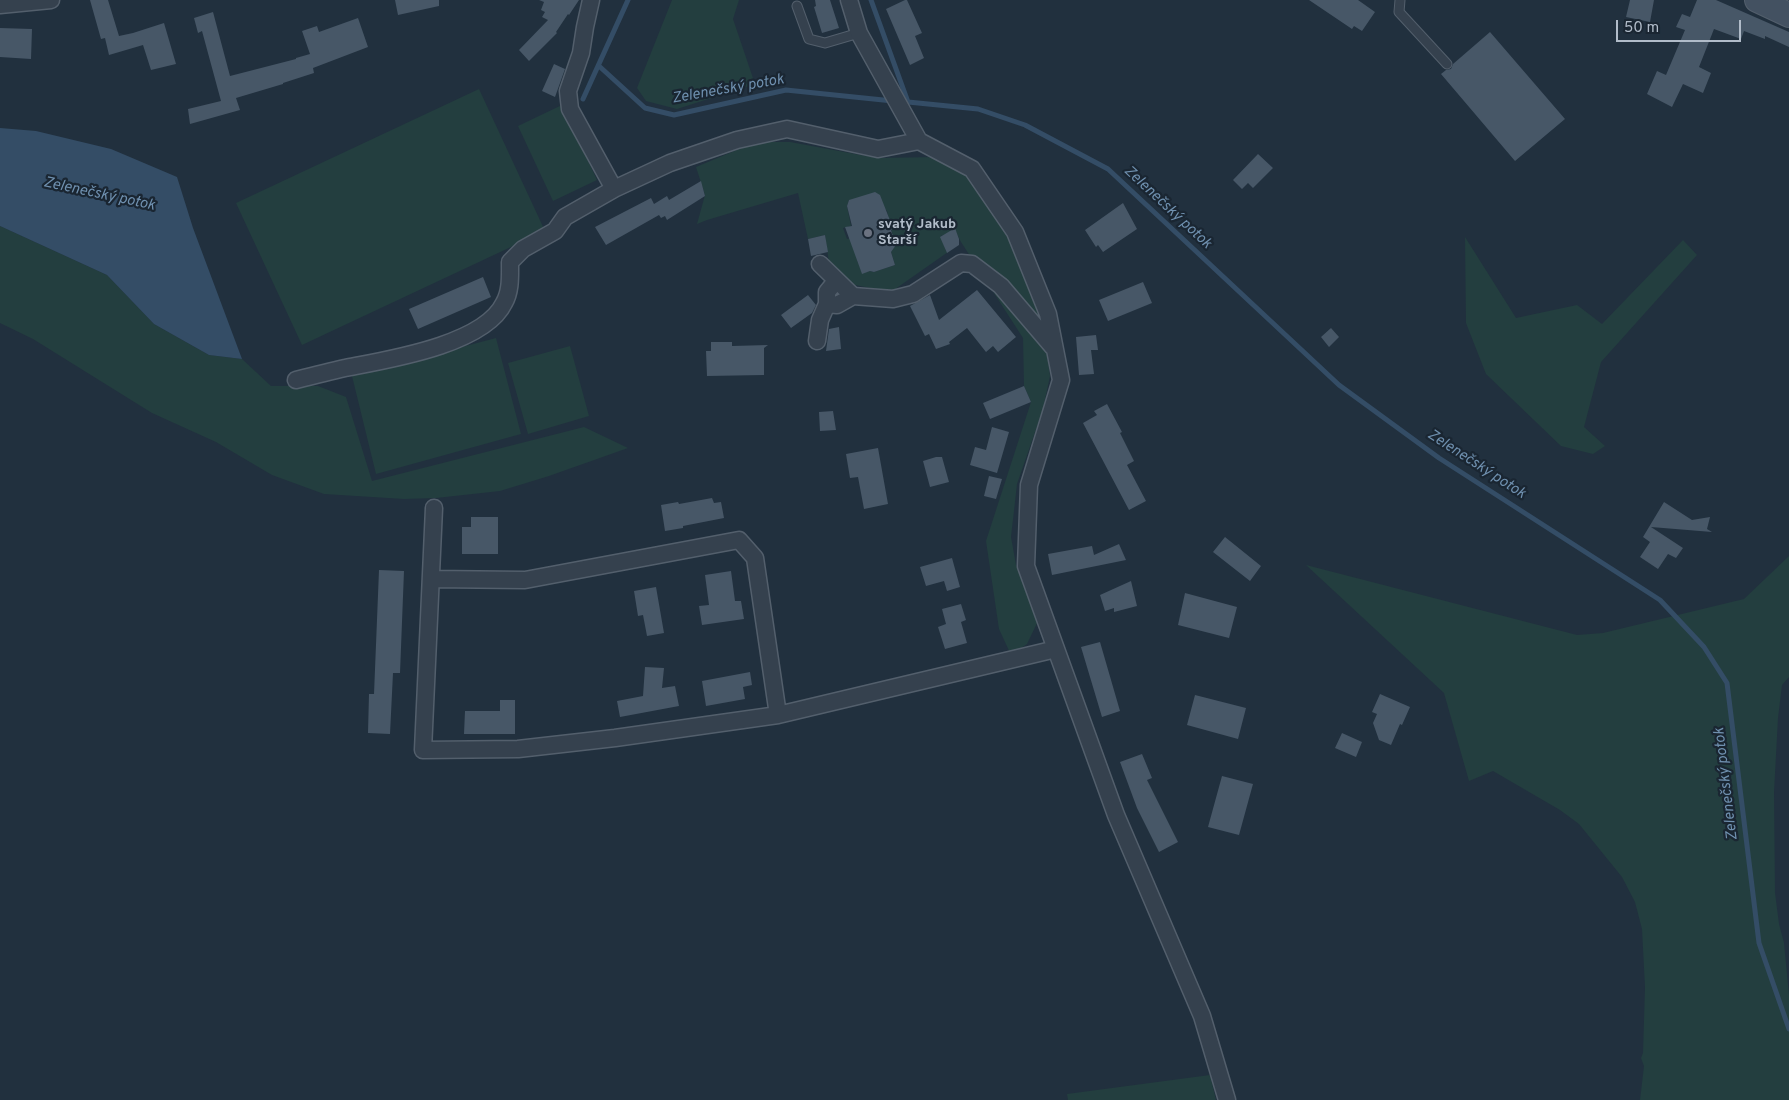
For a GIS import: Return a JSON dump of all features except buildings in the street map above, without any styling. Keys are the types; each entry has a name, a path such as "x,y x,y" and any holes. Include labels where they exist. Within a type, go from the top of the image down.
{"street":[{"path":"0,5 51,0"},
{"path":"591,0 581,53 568,91 570,109 614,188"},
{"path":"849,0 859,33 919,141 972,169 1015,232 1048,314 1061,380 1029,485 1026,566 1116,814 1202,1016 1227,1100"},
{"path":"1757,0 1789,14"},
{"path":"296,380 344,368 401,358 466,336 493,318 504,304 510,286 510,262 523,249 555,231 565,217 614,188 670,163 737,140 786,129 878,149 919,141"},
{"path":"820,264 853,296"},
{"path":"827,304 837,305 853,296 893,300 913,294 961,264 972,264 1001,286 1055,348"},
{"path":"818,341 820,320 827,304 827,292 836,281"},
{"path":"434,508 423,750 518,749 615,738 778,714 1056,650"},
{"path":"431,580 525,580 739,540 755,558 778,714"}],"lane":[{"path":"1400,0 1399,12 1447,64"},
{"path":"797,6 809,40 826,43 859,33"}],"green space":[{"path":"672,0 739,0 733,19 755,84 677,109 646,101 637,88"},
{"path":"479,89 545,231 302,345 236,203"},
{"path":"562,105 597,180 553,201 518,126"},
{"path":"766,142 790,142 877,158 937,157 964,172 992,207 1014,247 1043,320 1050,376 1043,409 1017,484 1011,537 1016,565 1039,619 1027,644 1011,655 999,629 986,541 1031,402 1024,386 1023,338 955,230 941,236 948,252 891,292 855,285 829,263 825,235 808,239 798,193 697,224 705,195 696,167 744,147","holes":["849,200 884,208 887,211 895,245 891,252 895,265 874,272 862,273 857,260 854,237 847,239 843,228 851,226 847,206"]},
{"path":"0,226 107,275 154,324 209,355 242,359 271,386 318,386 346,397 372,481 584,427 628,448 500,491 436,498 404,499 324,494 272,475 216,442 152,413 33,339 0,323"},
{"path":"1465,237 1516,318 1577,305 1602,324 1683,240 1697,255 1601,362 1584,427 1605,446 1593,454 1561,446 1486,374 1466,323"},
{"path":"496,338 521,434 376,474 352,376"},
{"path":"570,346 589,416 528,434 508,363"},
{"path":"1789,556 1789,677 1782,685 1778,718 1774,792 1775,893 1779,924 1784,943 1789,995 1789,1100 1640,1100 1644,1066 1641,1058 1643,1053 1645,987 1642,929 1635,902 1622,877 1579,824 1560,810 1493,771 1469,781 1444,693 1306,565 1577,635 1603,633 1744,599"},
{"path":"1210,1075 1216,1100 1068,1100 1067,1094"}],"water":[{"path":"0,128 36,131 111,149 177,177 193,228 242,359 209,355 154,324 107,275 0,226"}],"waterway":[{"name":"Zelenečský potok","path":"583,99 628,0"},
{"name":"Zelenečský potok","path":"871,0 908,102 978,109 1025,125 1108,169 1339,385 1439,458 1660,600 1704,647 1727,683 1759,943 1789,1029"},
{"name":"Zelenečský potok","path":"599,66 645,108 674,115 786,90 893,101"}],"place":[{"name":"svatý Jakub Starší","path":"868,233"}]}
